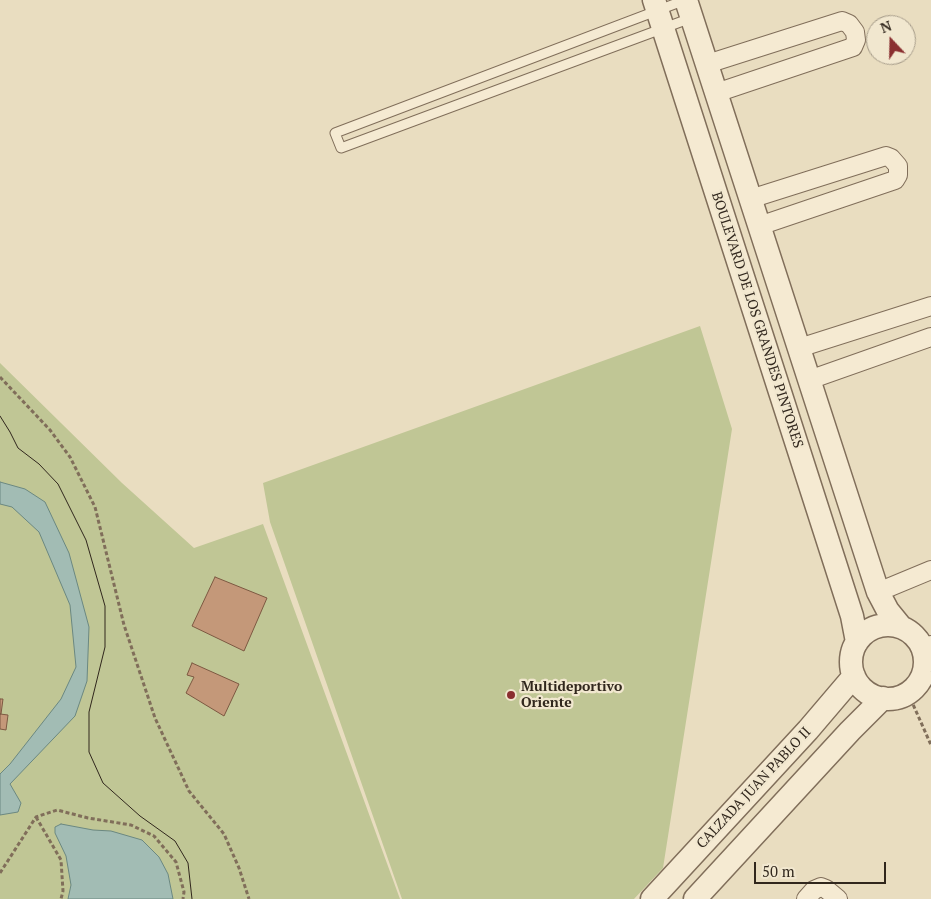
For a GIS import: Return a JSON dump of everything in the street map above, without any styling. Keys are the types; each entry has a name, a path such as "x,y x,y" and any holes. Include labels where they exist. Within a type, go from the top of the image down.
{"street":[{"path":"688,6 878,592 888,611 901,626 927,647 923,673 918,684 896,698 883,698 866,691 854,676 851,662 853,648 865,633 876,626 889,624 901,626"},
{"name":"BOULEVARD DE LOS GRANDES PINTORES","path":"658,12 852,616 857,642"},
{"path":"707,64 842,21 849,24 855,32 856,40 853,47 716,93"},
{"path":"750,199 886,156 891,158 898,166 898,174 895,180 759,226"},
{"path":"799,348 931,306"},
{"path":"809,380 931,337"},
{"path":"878,592 931,570"},
{"name":"CALZADA JUAN PABLO II","path":"652,899 808,730 854,676"},
{"path":"695,899 850,731 883,698"},
{"path":"806,899 814,890 821,887 838,899"}],"lane":[{"path":"688,6 658,12 335,133 341,148 658,12 688,6"}],"path":[{"path":"0,377 50,430 70,457 95,507 124,625 155,718 189,791 224,834 239,868 249,899"},
{"path":"908,692 931,745"},
{"path":"0,873 36,817 57,810 88,818 131,825 154,836 176,862 184,899"},
{"path":"36,817 61,860 63,891 61,899"}],"green space":[{"name":"Multideportivo Oriente","path":"700,326 732,429 663,868 634,899 402,899 270,522 263,483"},
{"path":"0,363 122,483 194,548 263,524 400,899 0,899"}],"water":[{"path":"0,482 25,489 45,502 69,553 89,627 87,681 75,716 10,784 21,803 18,812 0,815 0,774 61,699 76,667 70,605 39,532 12,507 0,504"},
{"path":"61,824 93,830 111,831 142,840 159,857 168,874 173,899 68,899 71,885 66,856 55,833 55,827"}],"building":[{"path":"215,577 267,598 244,651 192,626"},
{"path":"192,663 239,684 224,716 186,693 194,677 187,675"},
{"path":"0,699 3,699 1,714 0,714"},
{"path":"0,714 8,715 6,730 0,729"}],"tram line":[{"path":"0,416 18,448 39,464 58,484 86,540 105,606 105,647 89,712 89,752 103,783 140,816 175,841 188,863 192,899"}],"place":[{"name":"Multideportivo Oriente","path":"511,695"}]}
